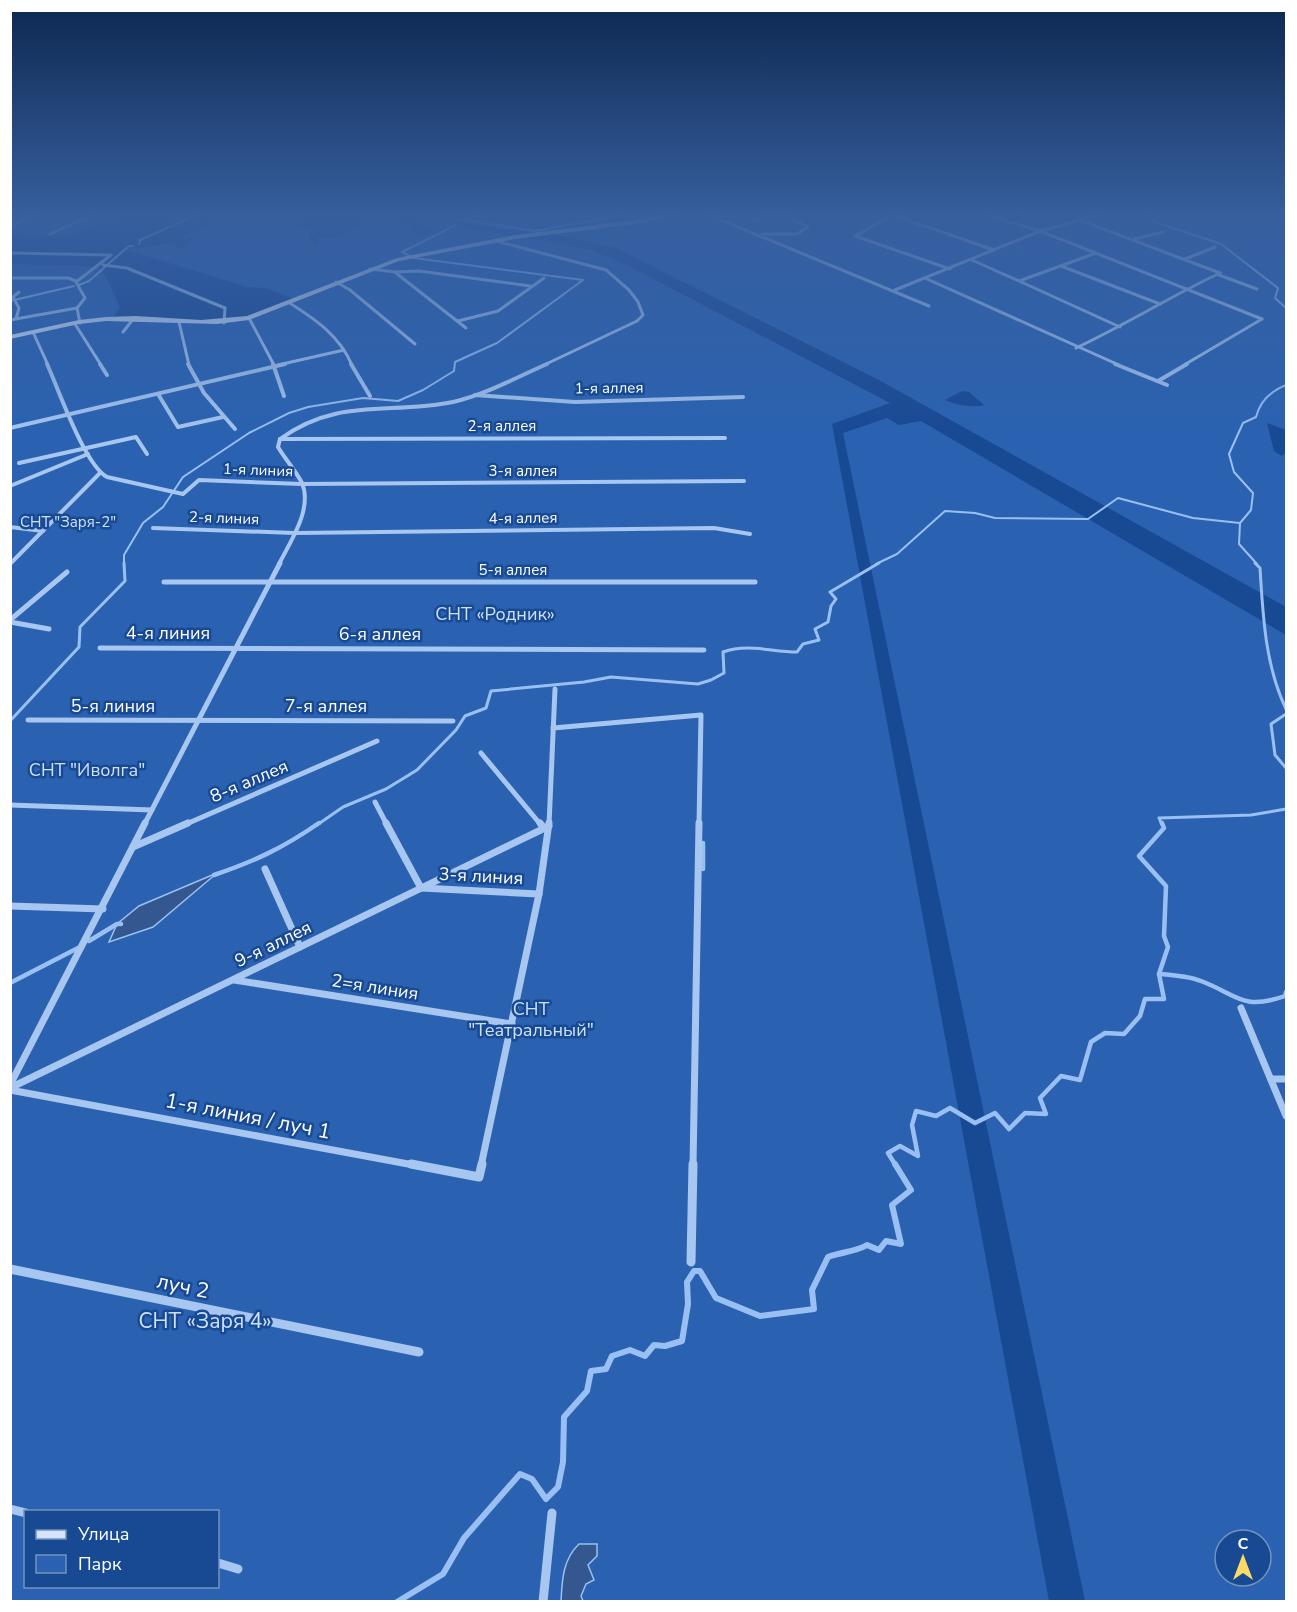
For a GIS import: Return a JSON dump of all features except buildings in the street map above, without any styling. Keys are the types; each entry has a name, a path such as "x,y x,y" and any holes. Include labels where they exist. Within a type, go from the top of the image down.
{"street":[{"path":"10,320 77,308 85,298 80,288"},
{"path":"177,288 225,308 224,323"},
{"path":"10,337 78,323 134,318 224,323 249,318 321,288"},
{"path":"347,288 415,344"},
{"path":"417,288 466,328"},
{"path":"458,321 498,311 527,288"},
{"path":"10,1088 103,909 132,847 296,533 305,502 302,484 278,447 280,439 304,422 349,410 432,405 457,401 579,351 637,321 643,315 639,304 626,288"},
{"path":"890,288 929,306"},
{"path":"895,290 900,288"},
{"path":"947,288 1076,348 1167,385"},
{"path":"1035,288 1120,327"},
{"path":"1119,288 1160,304"},
{"path":"1076,348 1120,327 1186,289 1262,319 1158,381"},
{"path":"16,319 19,308 13,297 19,292"},
{"path":"288,302 317,322 344,350 358,383 370,396"},
{"path":"77,308 78,323 107,375"},
{"path":"123,332 134,318"},
{"path":"249,318 275,367 284,396"},
{"path":"178,322 180,344 185,362 198,384 235,429"},
{"path":"10,564 100,473 84,447 33,332"},
{"path":"10,428 344,350"},
{"path":"159,394 178,427 223,417"},
{"name":"1-я аллея","path":"475,394 502,399 576,401 743,398"},
{"path":"18,463 136,437 147,454"},
{"name":"2-я аллея","path":"280,439 725,438"},
{"path":"10,486 88,454"},
{"name":"1-я линия","path":"100,473 107,477 183,494 199,480 302,484"},
{"name":"3-я аллея","path":"302,484 744,481"},
{"path":"10,527 43,531"},
{"name":"2-я линия","path":"153,528 296,533"},
{"name":"4-я аллея","path":"296,533 714,528 750,534"},
{"path":"10,621 67,572"},
{"path":"164,582 270,582"},
{"name":"5-я аллея","path":"270,582 755,582"},
{"path":"10,621 49,629"},
{"name":"4-я линия","path":"100,648 235,648"},
{"name":"6-я аллея","path":"235,648 704,650"},
{"path":"512,1024 539,894 555,689"},
{"path":"553,728 701,715 691,1262"},
{"name":"5-я линия","path":"28,720 199,722"},
{"name":"7-я аллея","path":"199,722 453,721"},
{"name":"8-я аллея","path":"132,847 377,741"},
{"path":"481,753 546,827"},
{"path":"375,802 421,888"},
{"path":"10,805 152,810"},
{"name":"9-я аллея","path":"10,1088 546,827"},
{"path":"265,869 300,947"},
{"name":"3-я линия","path":"421,888 539,894"},
{"path":"10,906 103,909"},
{"name":"2=я линия","path":"233,980 512,1024"},
{"path":"1241,1008 1287,1116"},
{"name":"1-я линия / луч 1","path":"10,1088 479,1177 512,1024"},
{"path":"1271,1079 1287,1079"},
{"name":"луч 2","path":"10,1269 419,1352"},
{"path":"543,1602 552,1513"},
{"path":"219,1563 238,1569"}],"green space":[{"path":"11,288 111,288 120,307 113,317 11,335"},
{"path":"266,288 671,288 890,403 832,424 1049,1601 11,1602 11,337 99,320 180,322 250,318 294,299"},
{"path":"696,288 1286,288 1286,430 1267,423 1274,451 1282,456 1286,452 1286,607 877,379","holes":["962,391 969,392 984,405 964,406 945,400"]},
{"path":"887,418 899,425 921,421 1286,635 1286,1601 1085,1601 843,433"}],"shaded area":[{"path":"217,873 153,927 109,942 117,924 139,906"},
{"path":"579,1544 597,1544 597,1556 588,1565 594,1580 586,1584 581,1596 583,1601 561,1601 567,1563"}],"waterway":[{"path":"10,301 64,288"},
{"path":"124,563 124,555 143,523 163,507 183,477 249,433 289,413 308,407 363,398 398,401 423,390 454,371 455,362 497,343 572,288"},
{"path":"1278,288 1275,298 1286,308"},
{"path":"1240,523 1251,510 1253,493 1234,472 1229,454 1243,423 1256,417 1267,397 1286,385"},
{"path":"876,564 897,554 945,511 975,513 995,518 1088,519 1118,498 1193,518 1240,523"},
{"path":"1240,523 1239,544 1257,564"},
{"path":"10,721 79,647 80,627 125,581 124,563"},
{"path":"317,825 343,807 386,789 417,770 456,730 465,716 486,708 491,691 584,682 611,677 698,684 724,673 723,652 732,649 751,648 797,652 803,644 819,640 815,629 828,622 831,606 836,599 830,592 879,563"},
{"path":"1255,563 1260,568 1269,658 1286,709"},
{"path":"1286,714 1271,724 1275,755 1286,768"},
{"path":"1162,825 1159,818 1251,815 1286,809"},
{"path":"214,875 268,853 319,823"},
{"path":"1159,974 1168,947 1164,936 1166,886 1139,856 1164,828 1162,823"},
{"path":"703,843 703,869"},
{"path":"89,941 117,924 121,924"},
{"path":"10,983 78,948"},
{"path":"896,1166 888,1153 900,1146 918,1156 912,1125 916,1111 936,1116 950,1108 975,1123 995,1113 1009,1129 1025,1113 1046,1114 1040,1098 1061,1076 1080,1080 1091,1042 1105,1033 1124,1034 1140,1016 1145,999 1164,999 1159,974"},
{"path":"1159,974 1196,979 1249,1002 1271,1000 1285,996 1286,992"},
{"path":"397,1602 443,1574 464,1538 520,1474 532,1479 546,1499 558,1487 563,1462 564,1417 587,1391 591,1371 606,1369 612,1356 630,1350 645,1356 654,1345 665,1346 682,1341 688,1304 687,1282 694,1271 700,1271 716,1298 760,1316 814,1309 812,1290 828,1257 867,1245 879,1250 886,1241 901,1244 892,1205 911,1190 895,1164"}],"park label":[{"name":"СНТ \"Заря-2\"","path":"68,522"},
{"name":"СНТ «Родник»","path":"495,614"},
{"name":"СНТ \"Иволга\"","path":"87,770"},
{"name":"СНТ \"Театральный\"","path":"531,1019"},
{"name":"СНТ «Заря 4»","path":"205,1321"}]}
